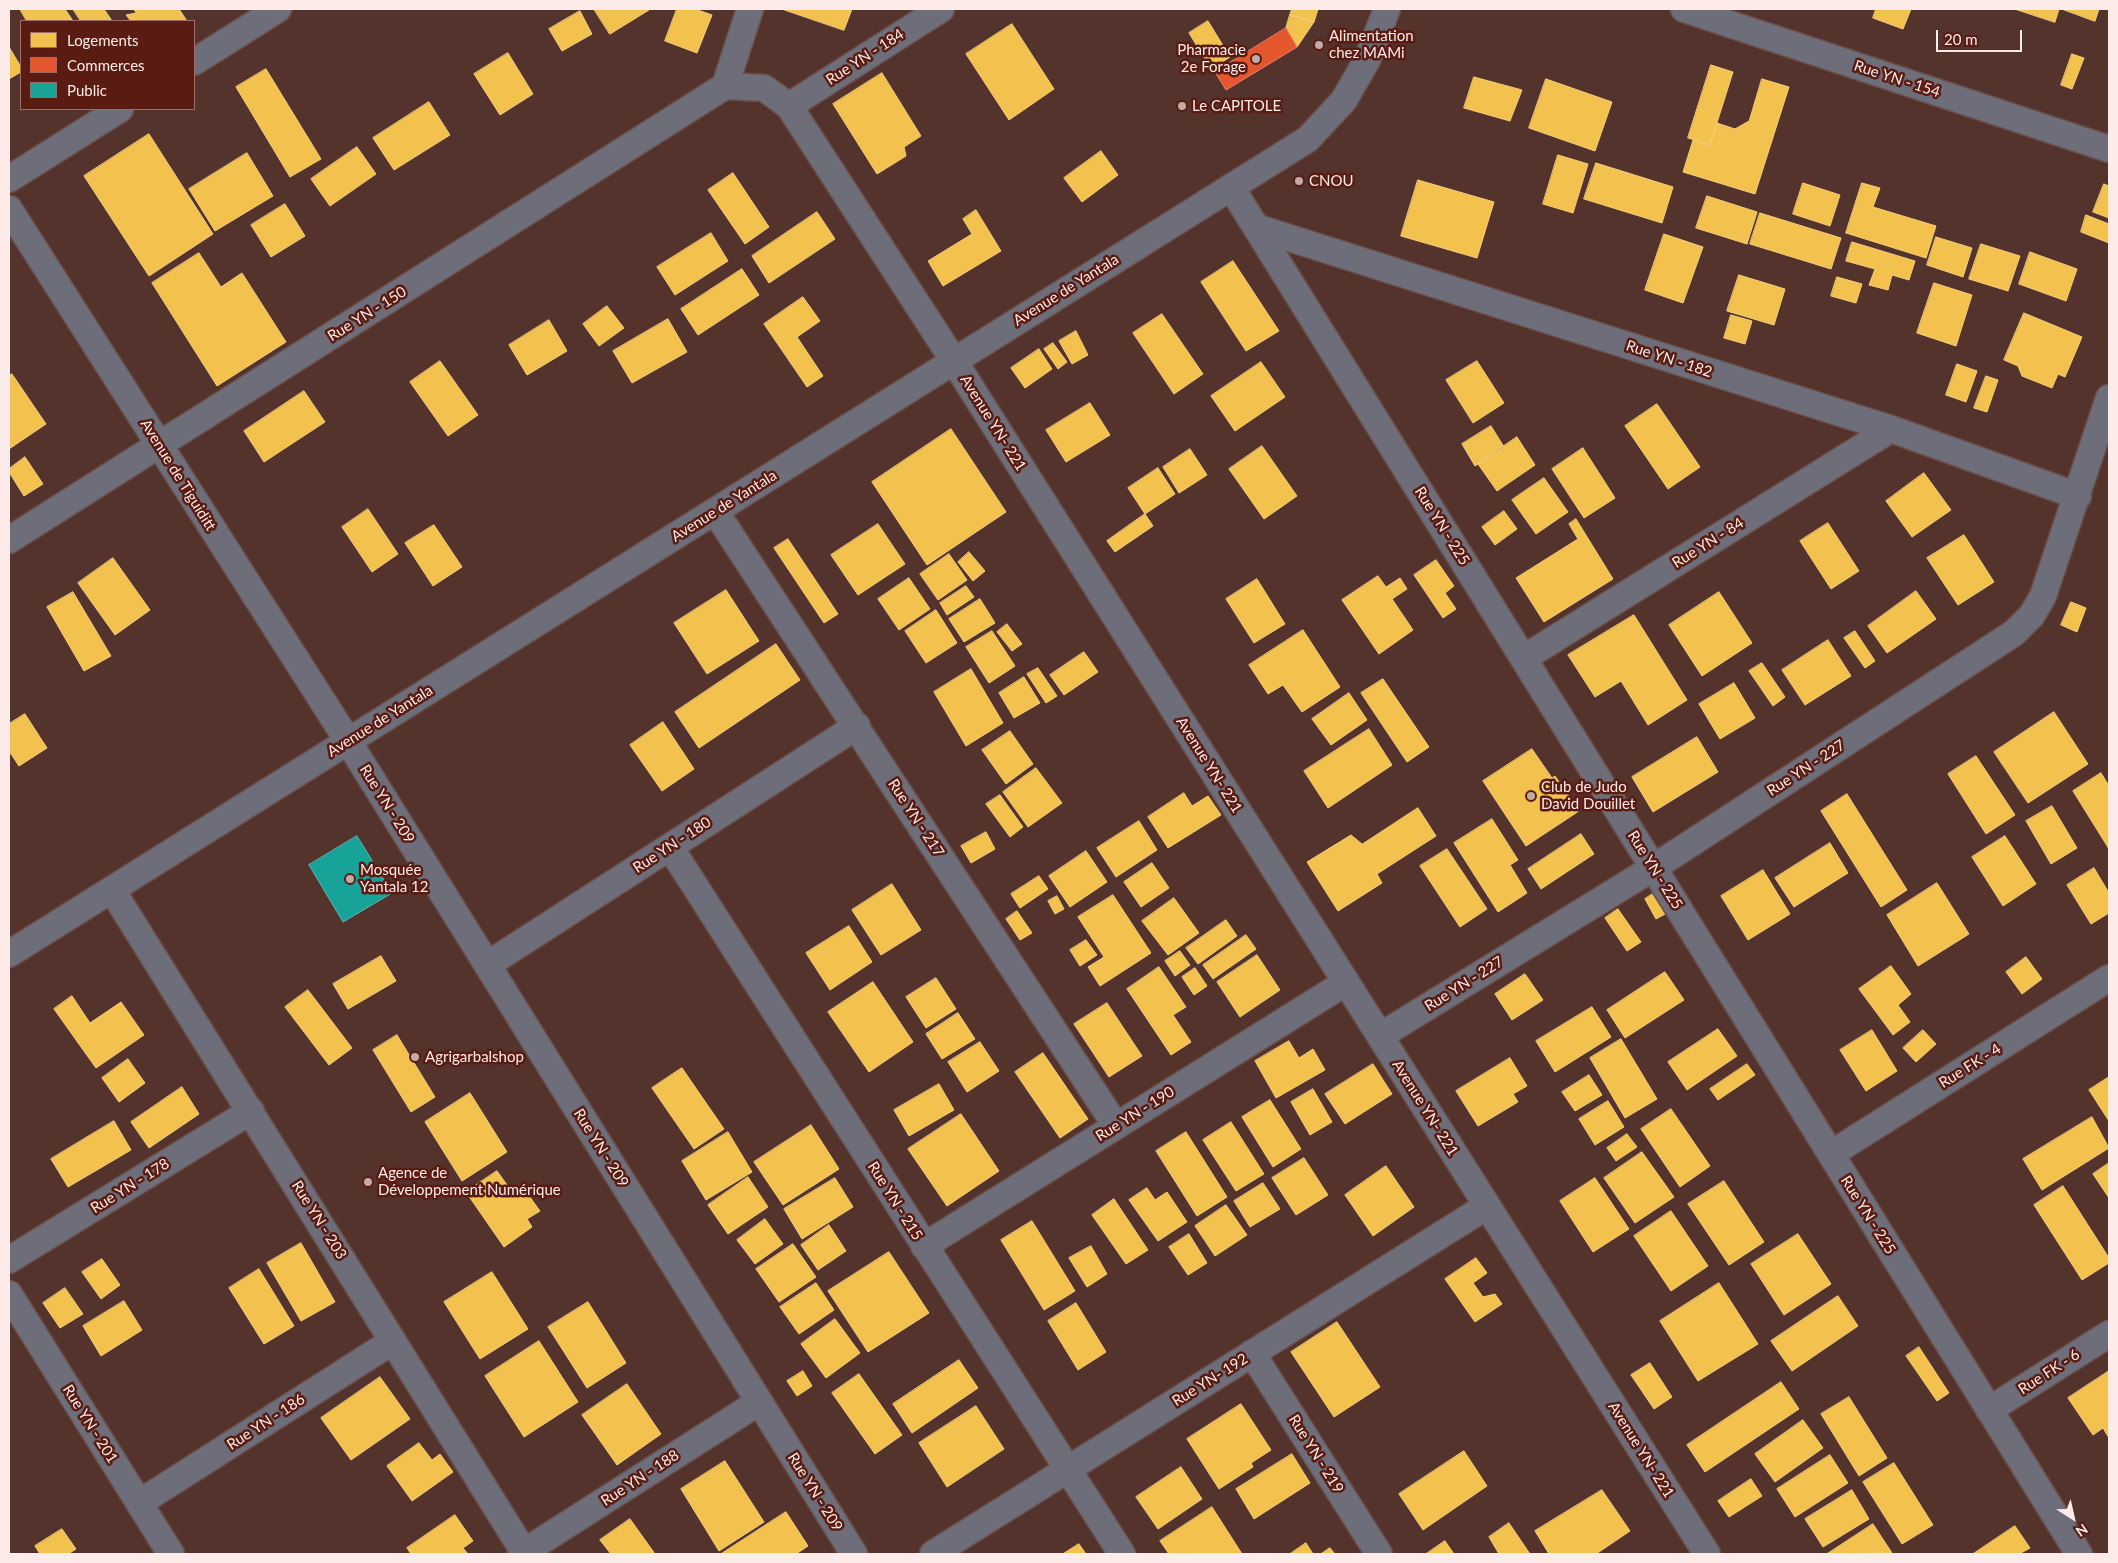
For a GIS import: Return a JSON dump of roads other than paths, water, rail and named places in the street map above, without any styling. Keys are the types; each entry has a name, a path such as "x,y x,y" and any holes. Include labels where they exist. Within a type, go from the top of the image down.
{"street":[{"path":"195,61 278,9"},
{"path":"725,86 750,9"},
{"name":"Rue YN - 184","path":"789,106 941,9"},
{"name":"Avenue de Yantala","path":"9,954 1308,139 1344,100 1367,60 1386,9"},
{"name":"Rue YN - 154","path":"1684,9 2109,149"},
{"name":"Avenue YN- 221","path":"725,86 764,88 789,106 954,361 1707,1554"},
{"name":"Rue YN - 150","path":"9,540 725,86"},
{"path":"9,178 118,110"},
{"name":"Rue YN - 225","path":"1231,187 2079,1554"},
{"name":"Avenue de Tiguiditt","path":"9,209 348,741"},
{"name":"Rue YN - 182","path":"1258,228 1891,429 2078,496"},
{"name":"Rue YN - 227","path":"1380,1036 1653,868 2014,633 2032,615 2043,596 2078,496 2109,398"},
{"name":"Rue YN - 84","path":"1524,658 1891,429"},
{"name":"Rue YN - 217","path":"715,511 857,726 1116,1126"},
{"name":"Rue YN - 180","path":"487,965 857,726"},
{"name":"Rue YN - 209","path":"348,741 854,1554"},
{"name":"Rue YN - 215","path":"670,847 1122,1554"},
{"name":"Rue YN - 203","path":"112,890 251,1111 522,1553"},
{"name":"Rue FK - 4","path":"1831,1154 2109,978"},
{"name":"Rue YN - 190","path":"924,1246 1345,983"},
{"name":"Rue YN - 178","path":"9,1260 251,1111"},
{"name":"Rue YN- 192","path":"932,1554 1487,1206"},
{"name":"Rue YN - 201","path":"9,1294 171,1554"},
{"name":"Rue FK - 6","path":"1989,1410 2109,1334"},
{"name":"Rue YN - 186","path":"139,1503 393,1341"},
{"name":"Rue YN - 219","path":"1252,1353 1379,1554"},
{"name":"Rue YN - 188","path":"522,1553 759,1402"}],"place":[{"name":"Alimentation chez MAMi","path":"1319,45"},
{"name":"Pharmacie 2e Forage","path":"1256,59"},
{"name":"Le CAPITOLE","path":"1182,106"},
{"name":"CNOU","path":"1299,181"},
{"name":"Club de Judo David Douillet","path":"1531,796"},
{"name":"Mosquée Yantala 12","path":"350,879"},
{"name":"Agrigarbalshop","path":"415,1057"},
{"name":"Agence de Développement Numérique","path":"368,1182"}]}
